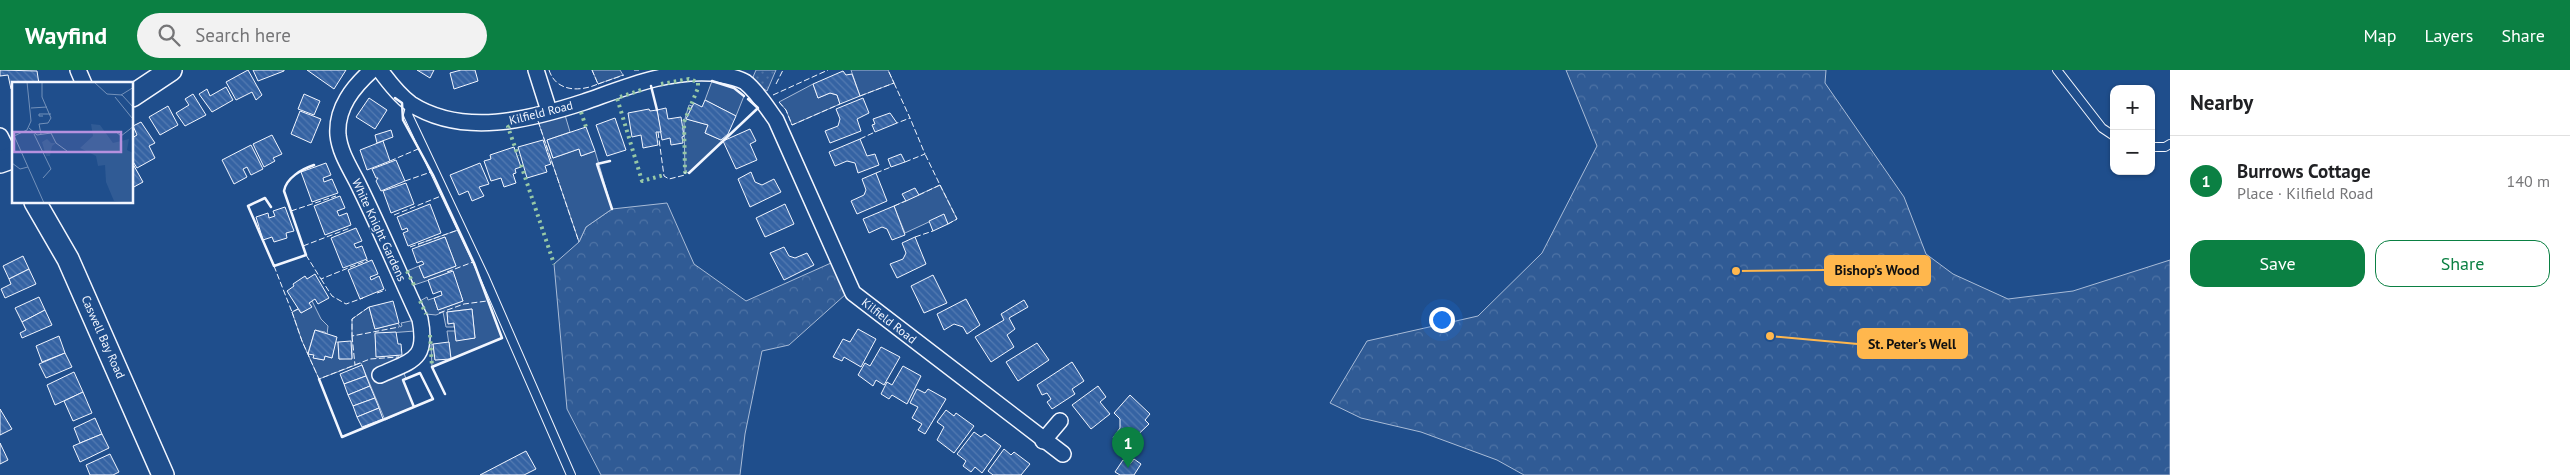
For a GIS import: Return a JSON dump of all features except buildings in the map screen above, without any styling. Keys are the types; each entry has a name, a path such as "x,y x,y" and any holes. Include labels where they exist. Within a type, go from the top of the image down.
{"street":[{"path":"78,70 83,82"},
{"path":"134,95 171,70"},
{"name":"White Knight Gardens","path":"372,70 358,83 345,102 338,134 341,151 361,190 420,319 423,332 421,352 416,359 380,375"},
{"name":"Kilfield Road","path":"380,70 411,103 455,122 501,123 582,102 654,77 677,72 746,76 776,120 854,293 1043,441 1063,454"},
{"path":"536,70 550,111"},
{"path":"0,136 10,160"},
{"name":"Caswell Bay Road","path":"36,204 68,259 163,475"},
{"path":"1043,441 1060,421"}],"lane":[{"path":"2057,70 2102,128 2110,133"},
{"path":"411,103 408,115 481,269 572,475"},
{"path":"2155,147 2165,147 2170,144"}],"green space":[{"path":"756,70 776,70 767,91 755,83 753,77"},
{"path":"1566,70 1826,70 1825,83 1904,197 1926,254 1953,274 2008,299 2073,291 2170,260 2170,475 1524,475 1497,460 1421,432 1361,418 1330,403 1367,341 1478,316 1542,253 1597,146"},
{"path":"667,203 694,264 746,301 831,263 846,294 789,345 762,351 745,434 740,475 601,475 567,409 554,264 579,242 586,227 612,209"}],"shaded area":[{"path":"592,70 620,70 623,75 598,84"},
{"path":"851,70 888,70 894,83 860,96"},
{"path":"712,81 734,88 744,96 736,116 705,100"},
{"path":"813,84 818,98 830,93 837,95 840,104 792,125 786,110 779,102"},
{"path":"689,105 692,106 687,119 708,125 705,133 721,140 729,135 689,173 685,172 684,122"},
{"path":"565,115 570,132 547,140 553,158 579,149 581,156 595,151 612,209 586,227 579,242 538,121"},
{"path":"940,185 957,219 948,224 944,215 905,233 894,206"},
{"path":"458,230 474,263 502,338 432,367 431,345 433,344 435,360 451,358 447,331 455,331 456,340 475,338 472,309 447,312 448,323 454,323 454,327 446,327 443,312 436,315 426,314 420,301 427,297 428,300 434,298 438,310 463,301 453,272 414,285 407,271 419,266 424,278 456,266 445,237 420,247 418,244"},
{"path":"312,301 321,319 328,326 327,335 325,332 315,330 308,353 314,355 314,358 324,360 325,356 332,358 335,342 338,342 339,359 352,358 352,319 369,307 375,329 398,323 400,327 402,326 401,323 415,320 415,331 375,334 377,357 398,355 406,379 403,380 414,407 385,420 361,363 319,379 302,341 292,312 298,309 301,313 311,307 309,303"}],"hedge":[{"path":"661,84 689,79 698,82 698,88 684,122 685,172 689,173"},
{"path":"641,90 617,98 642,181 664,175"},
{"path":"581,112 586,127"},
{"path":"510,126 508,127 518,156"},
{"path":"521,165 554,264"},
{"path":"407,271 414,285"},
{"path":"420,301 426,314"},
{"path":"430,335 432,367"}],"fence":[{"path":"549,70 557,83 576,89 598,84 592,70"},
{"path":"634,70 639,70"},
{"path":"776,84 783,70"},
{"path":"773,95 828,70"},
{"path":"860,96 894,83 888,70"},
{"path":"598,84 624,75"},
{"path":"894,83 910,118 897,123"},
{"path":"779,102 786,110 792,125 840,104"},
{"path":"905,162 925,154 910,118"},
{"path":"538,121 579,242"},
{"path":"658,132 664,176 669,179 685,175 685,172"},
{"path":"860,139 875,132"},
{"path":"390,161 418,149"},
{"path":"919,195 940,185 925,154"},
{"path":"876,173 891,167"},
{"path":"405,181 431,172"},
{"path":"940,185 957,219 948,224"},
{"path":"291,211 336,196"},
{"path":"394,215 441,196"},
{"path":"894,206 906,201"},
{"path":"303,246 350,228"},
{"path":"410,247 458,230"},
{"path":"915,237 933,231"},
{"path":"306,255 321,279 368,260"},
{"path":"447,272 473,262"},
{"path":"274,266 292,312 298,309"},
{"path":"321,279 332,296 346,304 363,298"},
{"path":"377,293 386,290"},
{"path":"439,313 464,304 487,301"},
{"path":"369,307 352,319 352,336 399,327"},
{"path":"292,312 302,341 319,379 370,359 398,357"},
{"path":"352,336 355,365"}],"wall":[{"path":"712,81 734,88 744,96"},
{"path":"651,86 657,110"},
{"path":"395,98 402,103 403,120 433,175 474,263 502,338 432,367 445,394"},
{"path":"689,173 758,108 748,99"},
{"path":"610,161 597,164 612,209"},
{"path":"271,207 265,198 248,206 274,266 306,255 284,191 291,178 314,165"},
{"path":"319,379 342,437 433,399 420,373 403,380 414,407"}],"place":[{"name":"Bishop's Wood","path":"1736,271"},
{"name":"St. Peter's Well","path":"1770,336"},
{"name":"Burrows Cottage","path":"1128,468"}]}
